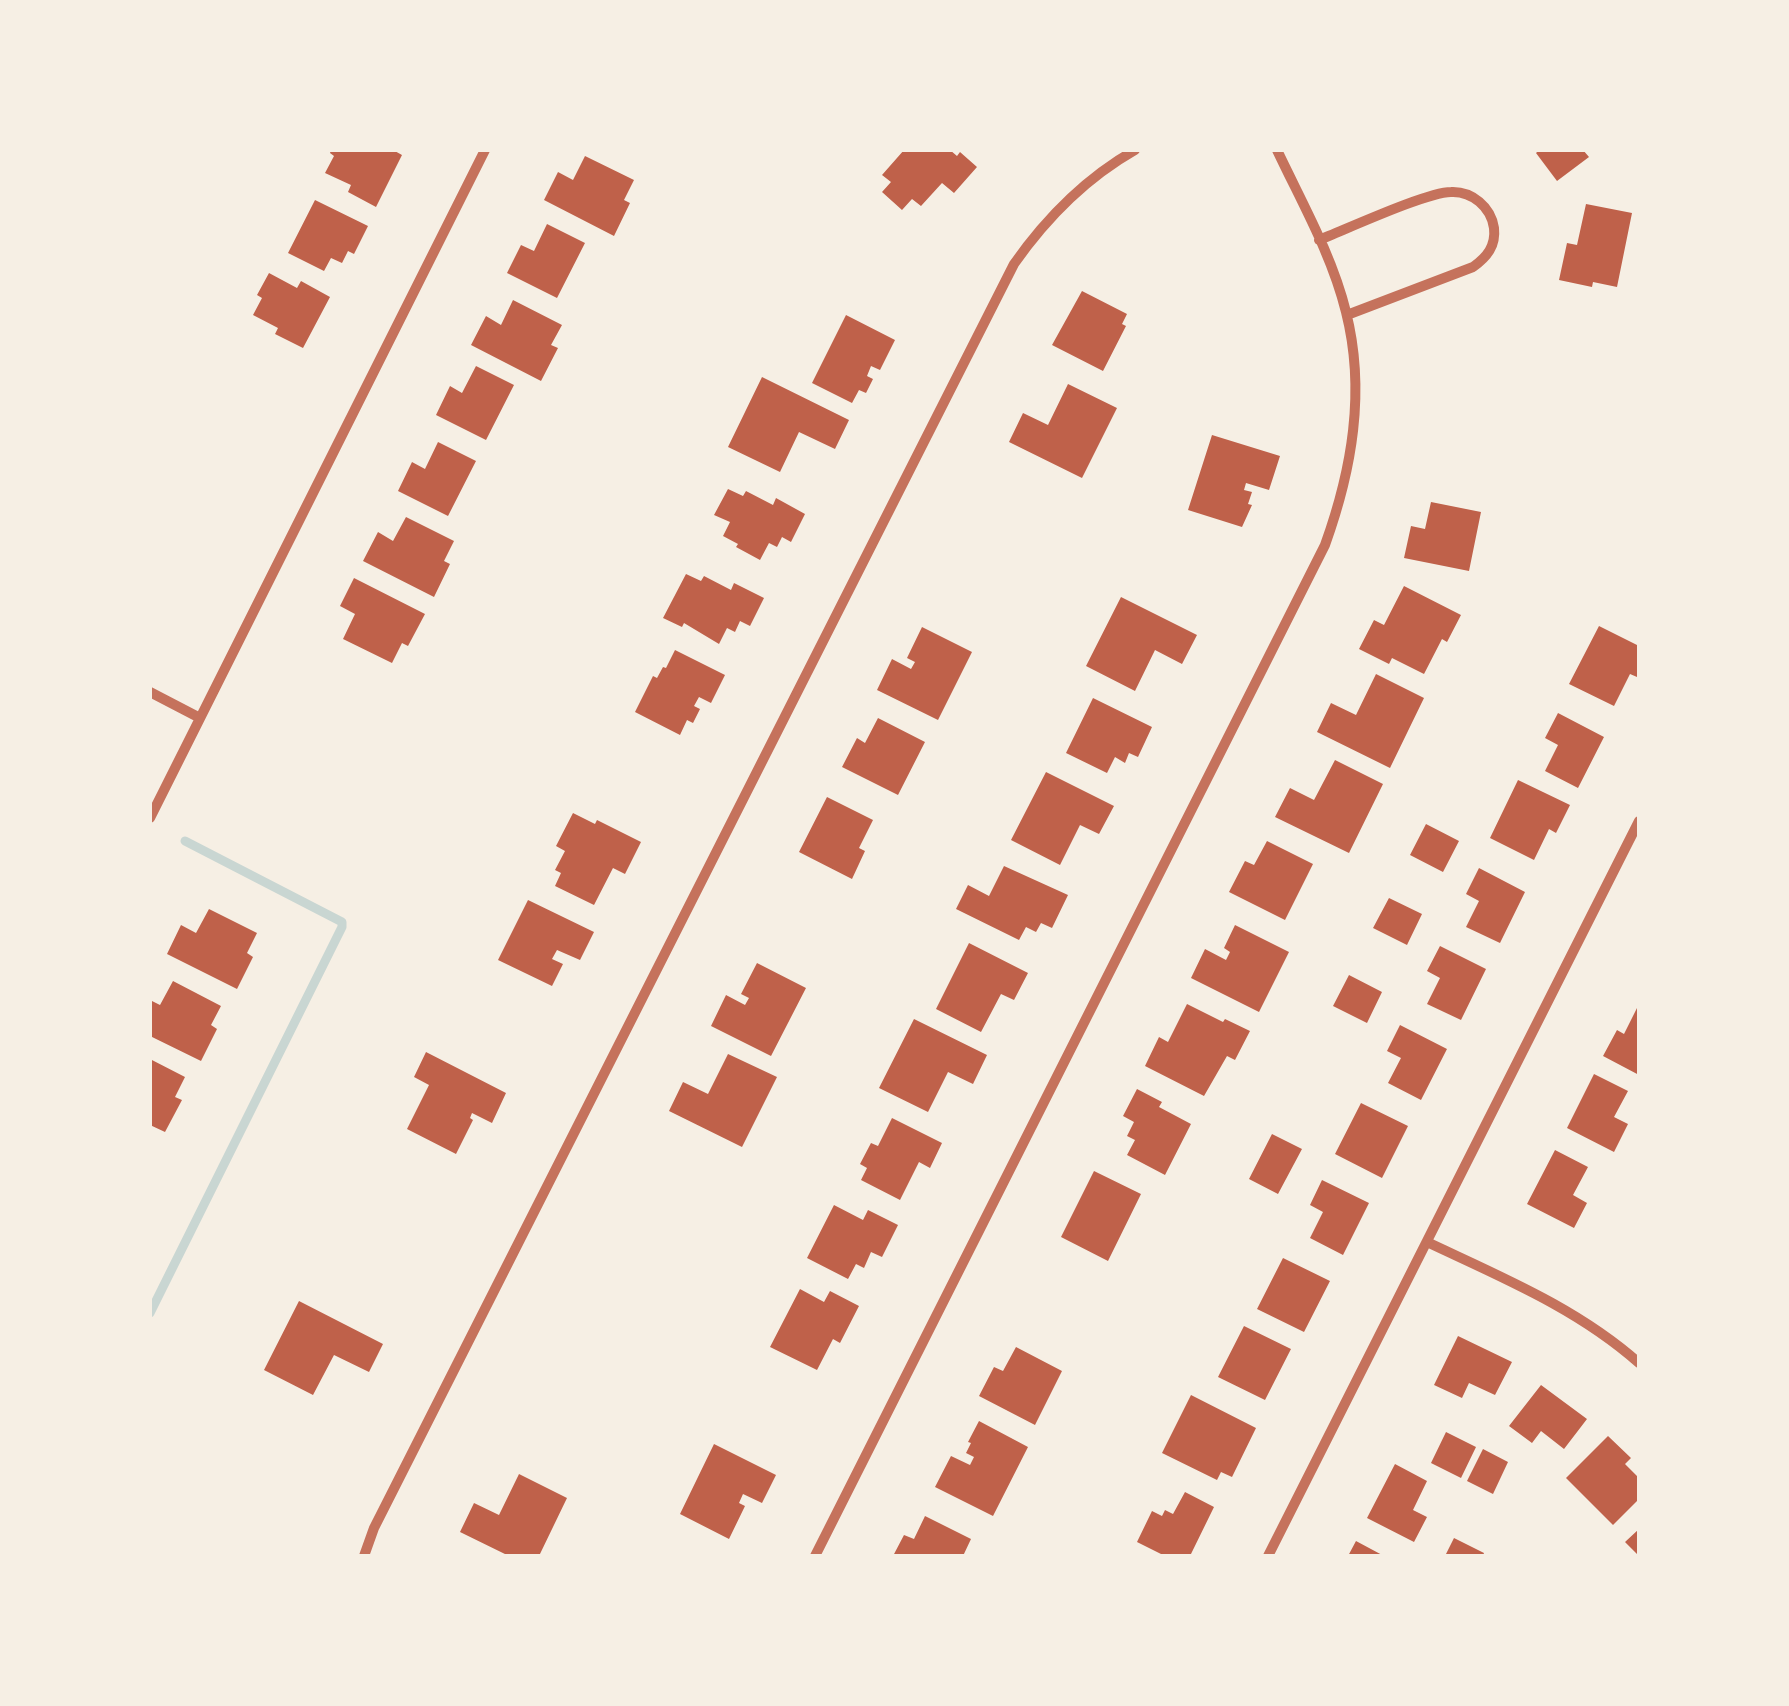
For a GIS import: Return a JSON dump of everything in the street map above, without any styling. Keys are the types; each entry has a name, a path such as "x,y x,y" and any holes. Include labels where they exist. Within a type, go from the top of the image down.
{"street":[{"path":"150,818 485,150"},
{"path":"364,1556 374,1528 1014,264 1058,210 1092,178 1136,150"},
{"path":"815,1556 1326,545 1344,492 1353,448 1356,402 1347,314 1320,240 1277,150"},
{"path":"1320,240 1446,191 1473,197 1492,218 1492,246 1486,258 1474,267 1347,314"},
{"path":"150,692 200,718"},
{"path":"1268,1556 1639,820"},
{"path":"1427,1242 1572,1312 1639,1362"}],"building":[{"path":"331,150 393,150 402,155 376,207 348,192 351,185 325,173 334,156"},
{"path":"904,150 950,150 957,156 960,152 977,167 954,193 942,183 921,206 912,199 902,210 882,192 891,182 882,175"},
{"path":"1583,150 1589,157 1557,181 1536,153"},
{"path":"585,156 634,180 624,200 630,203 614,236 544,200 558,172 573,180"},
{"path":"315,200 368,226 354,254 348,251 342,263 331,258 324,271 288,253"},
{"path":"1586,204 1632,213 1617,287 1559,280 1567,243 1577,245"},
{"path":"547,224 585,243 557,298 507,273 521,245 534,251"},
{"path":"269,273 297,288 301,281 330,297 303,348 275,334 278,328 253,315 262,298 257,295"},
{"path":"1082,291 1127,314 1122,324 1126,326 1103,371 1052,345"},
{"path":"513,300 562,325 551,345 558,348 541,381 471,345 486,316 501,325"},
{"path":"846,315 895,340 880,370 871,366 867,376 873,379 866,393 859,390 852,403 812,383"},
{"path":"476,366 514,385 486,440 436,415 450,386 462,393"},
{"path":"762,377 849,420 835,449 799,432 780,472 728,447"},
{"path":"1068,384 1117,408 1082,478 1009,442 1023,413 1048,425"},
{"path":"1212,435 1280,456 1269,490 1246,483 1244,490 1252,492 1248,504 1252,505 1242,527 1188,510"},
{"path":"438,442 476,461 448,516 398,491 412,462 425,469"},
{"path":"728,489 743,496 746,491 773,505 776,498 805,514 791,542 782,537 777,547 769,543 760,560 736,547 738,544 723,536 730,522 714,515"},
{"path":"1431,502 1481,512 1469,571 1404,558 1411,526 1425,529"},
{"path":"406,517 454,541 444,561 450,564 434,597 363,561 378,532 393,541"},
{"path":"686,574 701,581 704,576 731,590 734,583 764,598 750,626 740,621 735,632 727,628 719,644 684,623 682,627 663,618"},
{"path":"354,578 425,614 408,646 402,643 392,663 343,639 355,614 340,606"},
{"path":"1404,586 1461,615 1447,642 1442,639 1424,674 1392,658 1389,664 1359,649 1374,620 1384,625"},
{"path":"1121,597 1197,635 1182,664 1155,650 1135,691 1086,666"},
{"path":"1599,626 1639,646 1639,674 1630,674 1614,706 1569,684"},
{"path":"922,627 972,652 938,720 877,690 892,659 911,669 915,662 907,658"},
{"path":"675,650 725,675 711,703 699,697 694,706 700,709 693,723 687,720 680,735 635,712 653,676 657,678 666,668"},
{"path":"1376,674 1424,698 1390,768 1317,732 1331,703 1356,715"},
{"path":"1093,698 1152,727 1138,757 1129,753 1125,763 1115,757 1107,773 1066,753"},
{"path":"1558,713 1604,737 1578,788 1545,771 1558,745 1545,738"},
{"path":"878,718 925,742 898,795 842,767 857,738 865,743"},
{"path":"1335,760 1383,784 1349,853 1275,817 1290,788 1314,800"},
{"path":"1046,772 1114,806 1099,834 1080,825 1060,865 1011,840"},
{"path":"1518,780 1570,805 1556,833 1549,829 1534,860 1490,838"},
{"path":"827,797 873,820 859,848 865,851 852,879 799,852"},
{"path":"573,813 641,842 625,874 613,868 594,905 555,886 561,873 555,870 565,851 556,846"},
{"path":"1426,824 1459,841 1443,872 1410,855"},
{"path":"1267,841 1313,864 1285,920 1229,892 1245,861 1254,865"},
{"path":"1004,866 1068,895 1052,928 1041,923 1036,932 1026,927 1019,940 956,909 968,885 989,896"},
{"path":"1479,868 1525,892 1500,943 1466,927 1479,901 1466,894"},
{"path":"1389,898 1422,914 1407,945 1373,928"},
{"path":"528,900 594,932 580,960 557,950 552,959 563,964 552,986 498,960"},
{"path":"209,909 257,933 247,953 253,957 237,989 167,954 181,925 196,933"},
{"path":"1235,925 1289,952 1259,1012 1191,978 1205,949 1226,960 1230,952 1224,948"},
{"path":"969,943 1028,973 1014,1000 1001,994 981,1032 936,1009"},
{"path":"1440,946 1486,969 1461,1020 1427,1004 1440,978 1427,971"},
{"path":"757,963 806,988 771,1056 711,1026 726,995 745,1005 749,998 741,994"},
{"path":"1349,975 1382,992 1367,1023 1333,1006"},
{"path":"173,981 221,1006 211,1025 217,1029 201,1061 150,1036 150,1000 160,1005"},
{"path":"1187,1004 1250,1031 1235,1060 1227,1056 1204,1096 1145,1066 1159,1037 1168,1042"},
{"path":"1639,1004 1639,1075 1603,1056 1617,1030 1624,1034"},
{"path":"914,1019 987,1055 973,1084 948,1072 928,1112 879,1088"},
{"path":"1400,1025 1447,1049 1421,1100 1388,1083 1401,1058 1387,1051"},
{"path":"426,1052 506,1093 492,1123 472,1113 473,1120 456,1154 407,1129 429,1085 414,1077"},
{"path":"728,1054 777,1077 742,1147 669,1111 683,1082 708,1094"},
{"path":"150,1059 185,1077 175,1097 182,1100 165,1132 150,1125"},
{"path":"1594,1074 1628,1091 1614,1117 1628,1124 1614,1152 1567,1128"},
{"path":"1137,1089 1162,1102 1159,1107 1191,1124 1165,1175 1127,1155 1135,1140 1127,1136 1134,1122 1123,1116"},
{"path":"1361,1103 1408,1126 1382,1178 1335,1154"},
{"path":"892,1118 942,1143 930,1168 919,1162 900,1200 861,1180 867,1168 860,1164 871,1143 878,1146"},
{"path":"1272,1134 1302,1149 1278,1194 1249,1179"},
{"path":"1555,1150 1588,1167 1573,1195 1587,1203 1574,1228 1527,1204"},
{"path":"1094,1171 1141,1194 1108,1261 1061,1237"},
{"path":"1322,1180 1369,1203 1343,1255 1310,1238 1323,1212 1310,1205"},
{"path":"834,1205 863,1220 868,1210 898,1225 882,1257 871,1252 864,1268 856,1264 848,1279 807,1258"},
{"path":"1283,1258 1330,1281 1304,1332 1257,1309"},
{"path":"800,1289 824,1302 830,1291 859,1306 840,1343 833,1339 817,1370 770,1347"},
{"path":"299,1301 383,1344 369,1372 334,1355 313,1395 264,1370"},
{"path":"1244,1326 1291,1349 1265,1400 1218,1377"},
{"path":"1458,1336 1512,1362 1495,1395 1469,1383 1462,1398 1434,1385"},
{"path":"1016,1347 1062,1371 1035,1425 979,1396 994,1367 1003,1371"},
{"path":"1541,1385 1587,1419 1564,1449 1541,1431 1532,1443 1509,1426"},
{"path":"1191,1395 1256,1428 1232,1477 1221,1472 1217,1480 1162,1453"},
{"path":"979,1421 1028,1447 993,1516 935,1487 951,1456 970,1465 974,1457 966,1453 971,1443 968,1442"},
{"path":"1446,1432 1476,1447 1461,1478 1431,1463"},
{"path":"1608,1436 1631,1458 1625,1464 1639,1478 1639,1499 1613,1525 1566,1478"},
{"path":"714,1444 776,1475 762,1503 743,1494 739,1503 745,1506 729,1539 680,1514"},
{"path":"1483,1449 1508,1462 1493,1494 1467,1481"},
{"path":"1395,1464 1427,1481 1413,1510 1427,1517 1414,1542 1367,1518"},
{"path":"519,1474 567,1498 539,1556 509,1556 460,1532 474,1503 499,1515"},
{"path":"1185,1492 1214,1507 1190,1556 1165,1556 1137,1542 1152,1511 1162,1516 1165,1510 1173,1514"},
{"path":"925,1516 971,1539 963,1556 893,1556 904,1535 914,1539"},
{"path":"1639,1529 1639,1556 1625,1542"},
{"path":"1454,1538 1484,1553 1483,1556 1445,1556"},
{"path":"1356,1541 1384,1556 1348,1556"}],"waterway":[{"path":"150,1313 342,927 342,922 185,841"}]}
